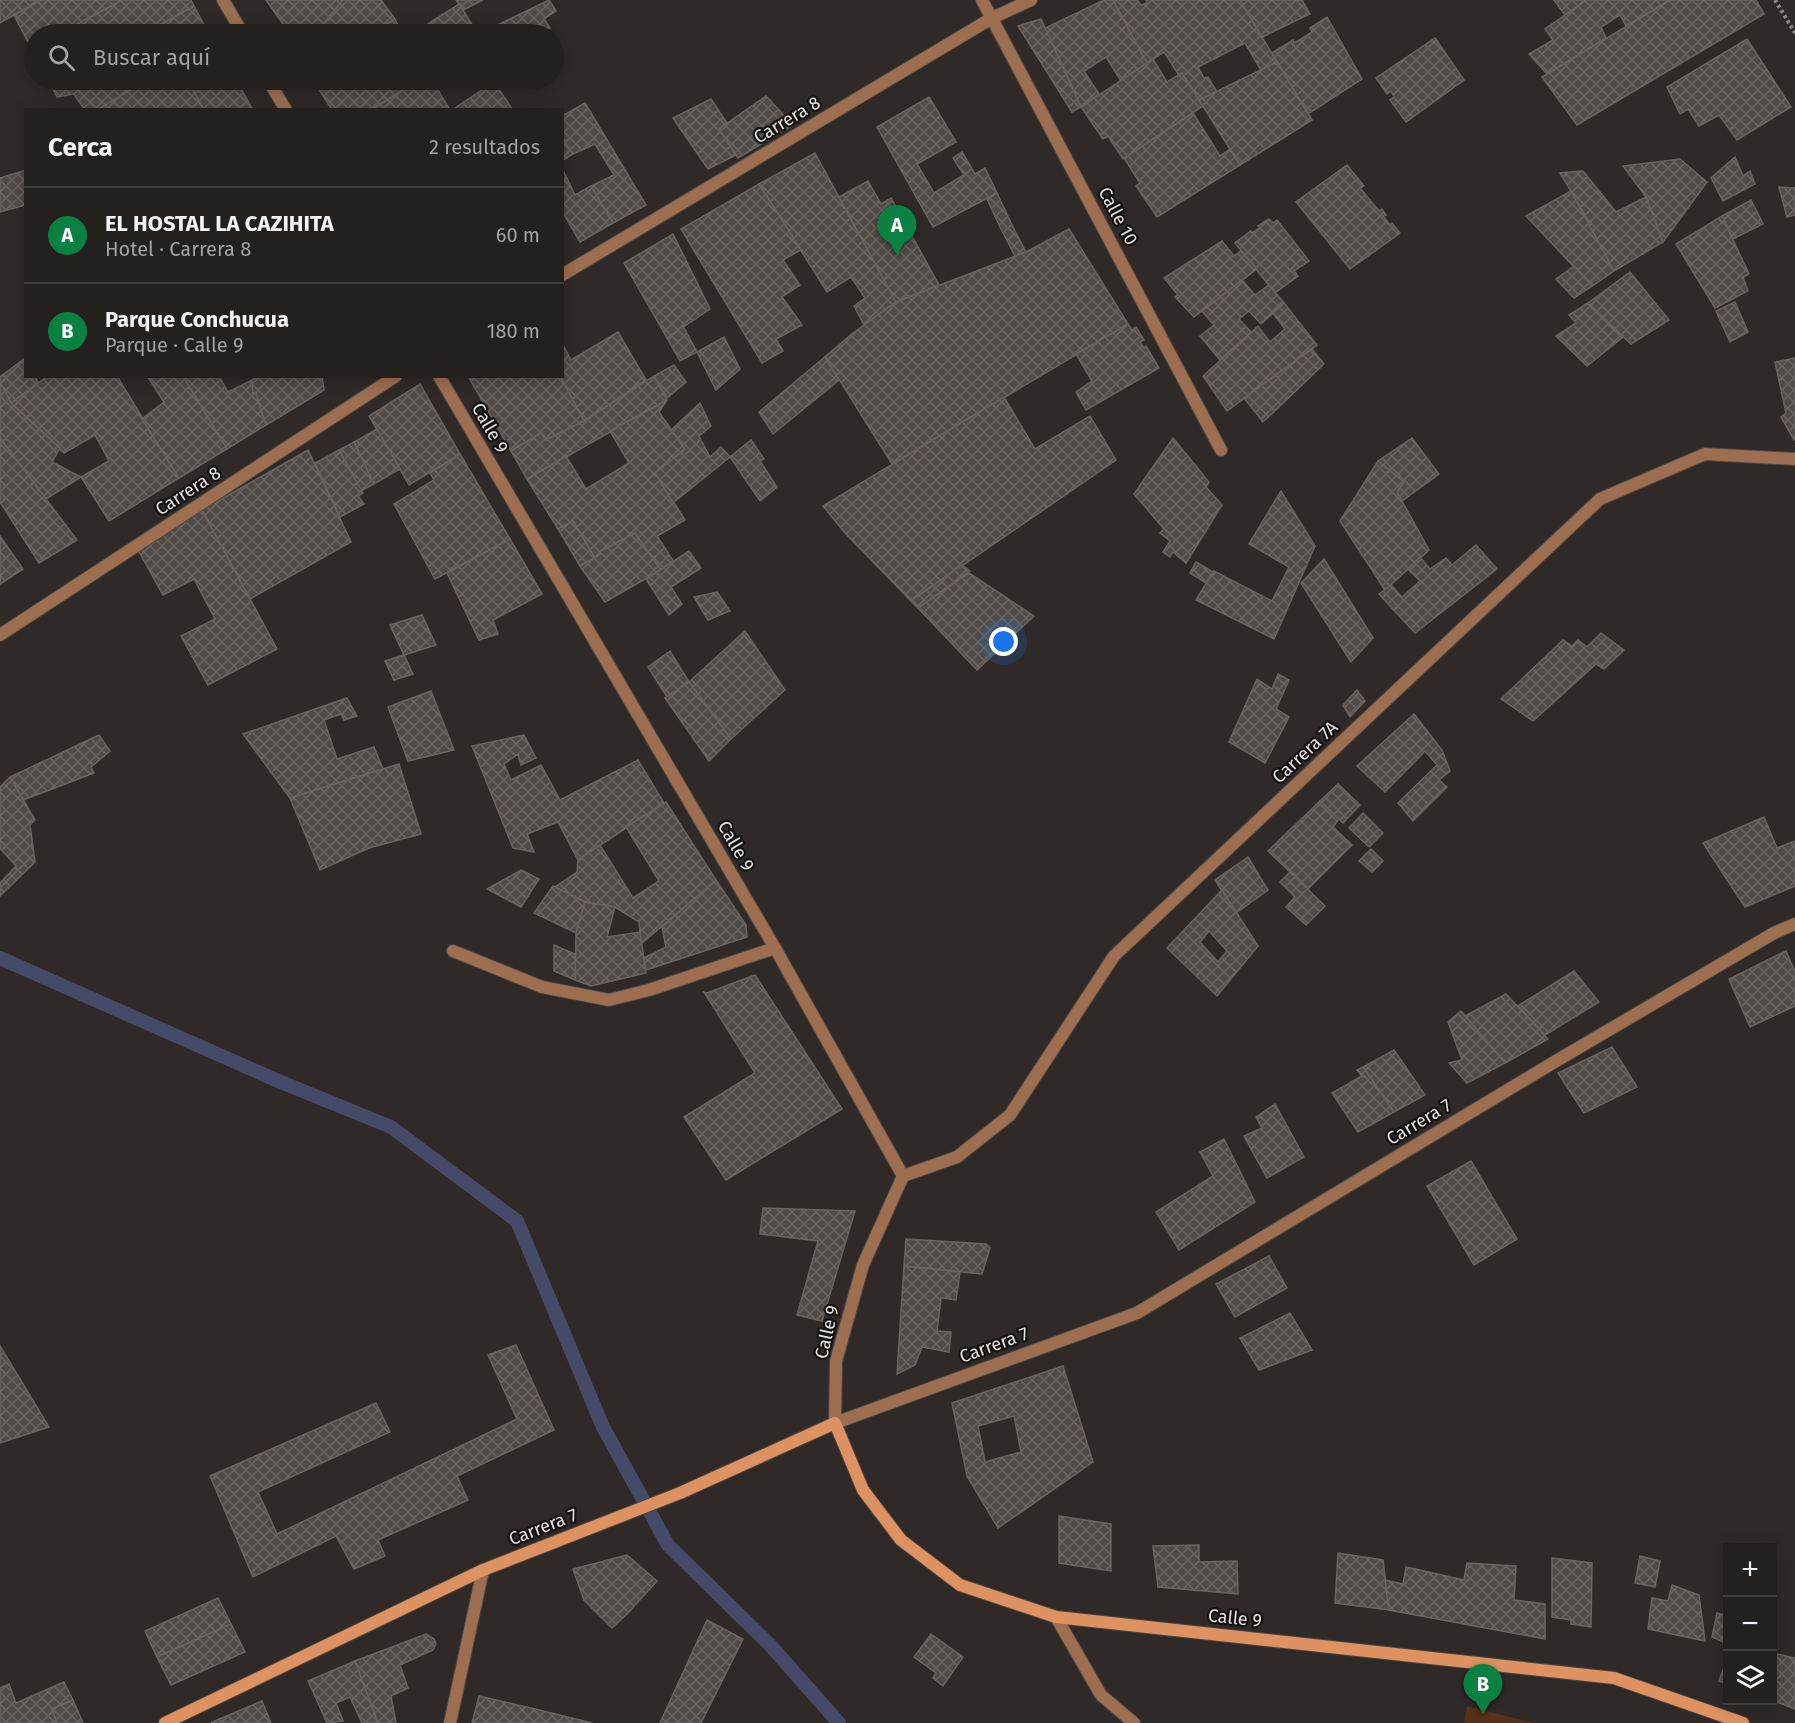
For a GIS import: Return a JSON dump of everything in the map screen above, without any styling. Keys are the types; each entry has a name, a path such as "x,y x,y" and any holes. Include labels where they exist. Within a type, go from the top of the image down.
{"street":[{"path":"223,0 237,24"},
{"name":"Calle 10","path":"981,0 1221,450"},
{"name":"Carrera 8","path":"564,274 992,18 1031,0"},
{"path":"274,90 285,108"},
{"name":"Carrera 8","path":"0,635 393,378"},
{"name":"Calle 9","path":"440,378 775,948 903,1176 863,1265 836,1361 835,1423 863,1490 902,1540 960,1585 1056,1617 1614,1678 1743,1723"},
{"name":"Carrera 7A","path":"903,1176 957,1157 1010,1114 1114,956 1600,499 1706,454 1795,459"},
{"name":"Carrera 7","path":"165,1723 483,1570 680,1492 835,1423 1137,1312 1586,1043 1774,933 1795,924"},
{"path":"453,951 542,987 609,1000 649,990 775,948"},
{"path":"450,1723 483,1570"},
{"path":"1056,1617 1101,1695 1134,1723"}],"path":[{"path":"1774,0 1795,33"}],"shaded area":[{"path":"1467,1706 1534,1723 1464,1723"}],"building":[{"path":"0,0 41,0 0,23"},
{"path":"41,0 122,0 78,24 24,24 24,34 14,15"},
{"path":"122,0 191,0 194,6 161,24 78,24"},
{"path":"266,0 343,0 323,24 283,24"},
{"path":"343,0 381,0 395,19 387,24 323,24"},
{"path":"456,0 483,0 463,10"},
{"path":"549,0 556,11 544,19 547,24 500,24"},
{"path":"1104,0 1113,0 1147,63 1121,81 1106,57 1084,71 1099,94 1081,107 1045,28"},
{"path":"1113,0 1137,0 1141,5 1147,3 1146,0 1240,0 1277,62 1261,70 1245,43 1198,67 1204,78 1208,77 1217,92 1199,100 1182,73 1178,74 1164,52 1147,63"},
{"path":"1240,0 1302,0 1310,14 1262,37"},
{"path":"1554,0 1587,0 1565,15"},
{"path":"1587,0 1670,0 1626,26 1620,15 1601,27 1606,38 1547,74 1529,54 1553,40 1545,29"},
{"path":"1670,0 1756,0 1764,14 1577,125 1542,77"},
{"path":"459,4 472,24 428,24"},
{"path":"194,6 204,24 162,24"},
{"path":"1327,17 1362,79 1308,114 1272,53 1312,32 1310,28"},
{"path":"395,19 398,24 387,24"},
{"path":"1041,19 1081,107 1072,112 1018,26"},
{"path":"1435,38 1464,80 1406,122 1390,100 1394,97 1391,91 1387,94 1376,78"},
{"path":"1747,39 1791,107 1737,140 1719,115 1699,126 1688,109 1680,114 1667,87"},
{"path":"1153,59 1167,82 1182,73 1203,106 1123,159 1108,136 1103,139 1081,107"},
{"path":"1277,62 1312,120 1240,165 1199,100"},
{"path":"54,90 130,90 100,108 84,108 74,94 57,97"},
{"path":"130,90 193,90 203,108 100,108"},
{"path":"193,90 242,90 252,108 203,108"},
{"path":"319,90 403,90 374,108 331,108"},
{"path":"403,90 438,90 449,108 374,108"},
{"path":"482,90 499,90 512,108 455,108"},
{"path":"766,96 793,125 738,158 719,129"},
{"path":"929,97 956,142 917,164 934,193 964,175 953,158 962,152 975,174 985,168 997,193 933,227 877,127"},
{"path":"711,99 727,123 719,129 736,155 708,169 673,118"},
{"path":"585,103 646,205 613,223 591,186 614,175 595,144 573,154 564,140 564,115"},
{"path":"1193,113 1220,156 1230,149 1240,165 1157,217 1136,186 1140,183 1124,158"},
{"path":"564,140 573,154 564,160"},
{"path":"815,153 896,302 864,325 854,306 865,298 851,277 827,292 759,184"},
{"path":"1735,157 1743,176 1750,171 1755,184 1723,201 1711,178"},
{"path":"1680,159 1707,182 1663,242 1646,197 1623,166"},
{"path":"1347,165 1364,186 1360,188 1379,211 1382,209 1386,215 1383,216 1400,233 1350,269 1296,202"},
{"path":"24,171 24,206 0,212 0,178"},
{"path":"1583,171 1616,212 1646,197 1663,242 1614,271 1588,226 1591,225 1560,173"},
{"path":"564,172 575,195 591,186 613,223 580,242 564,214"},
{"path":"868,181 881,204 891,198 939,285 896,302 839,197"},
{"path":"759,184 801,250 783,260 800,285 782,297 802,325 776,339 783,351 762,363 681,229"},
{"path":"1779,187 1795,188 1795,215 1787,217"},
{"path":"1571,191 1614,271 1592,286 1526,216"},
{"path":"997,193 1026,252 1015,256 1000,227 987,199"},
{"path":"1751,200 1763,224 1733,239 1722,216"},
{"path":"1722,216 1749,274 1743,277 1748,291 1715,308 1676,244"},
{"path":"1269,219 1273,223 1277,220 1309,261 1294,271 1298,276 1275,293 1235,243 1251,231 1252,233 1260,228 1258,226"},
{"path":"1069,229 1128,324 892,464 825,357 853,333 896,302 1026,252"},
{"path":"673,234 710,309 667,338 624,263"},
{"path":"1222,241 1234,256 1241,251 1257,269 1194,317 1175,297 1178,295 1164,278"},
{"path":"1574,266 1592,286 1574,298 1556,279"},
{"path":"1630,272 1669,320 1631,344 1588,303"},
{"path":"1242,280 1255,295 1269,285 1284,303 1261,324 1249,311 1239,319 1251,332 1220,360 1200,336 1214,325 1202,311"},
{"path":"1735,302 1748,332 1730,342 1716,311"},
{"path":"1284,303 1317,345 1227,411 1203,376 1258,326 1270,342 1285,329 1273,313"},
{"path":"1588,303 1623,337 1587,366 1556,336 1576,323 1569,315"},
{"path":"1128,324 1132,330 1136,327 1144,340 1140,342 1144,348 1146,346 1159,368 1086,410 1076,392 1092,381 1076,354"},
{"path":"683,326 697,352 680,361 667,338"},
{"path":"618,332 646,380 584,421 561,378 564,378 564,347 571,360"},
{"path":"724,337 740,369 716,390 697,352"},
{"path":"1312,349 1324,364 1263,422 1244,398"},
{"path":"825,357 839,380 773,434 759,412"},
{"path":"1795,358 1794,440 1781,417 1786,413 1775,362"},
{"path":"24,359 24,378 36,378 38,383 11,403 0,382 0,377"},
{"path":"674,365 686,382 667,398 654,376"},
{"path":"654,376 667,400 527,479 511,451 541,433 546,440 584,421"},
{"path":"45,378 118,378 179,478 109,521 81,477 109,461 95,435 64,453 11,403"},
{"path":"148,378 184,378 227,449 179,478 142,419 164,402"},
{"path":"184,378 220,378 228,392 252,380 253,394 256,393 266,425 227,449"},
{"path":"256,378 322,378 324,390 266,425 256,393 253,394 252,380"},
{"path":"469,378 561,378 584,421 546,440 541,433 511,451"},
{"path":"0,382 11,403 60,448 52,462 81,477 46,499 0,438"},
{"path":"420,384 460,454 409,485 369,416"},
{"path":"1004,397 1035,449 1090,416 1116,460 911,601 845,533 823,506"},
{"path":"667,400 659,412 685,449 655,473 685,520 657,536 674,562 661,570 635,533 599,552 601,554 595,558 573,521 558,529 527,479 566,456 586,489 629,463 610,431"},
{"path":"700,403 711,426 699,436 710,457 721,447 730,457 673,503 655,473 685,449 671,430"},
{"path":"377,429 400,469 374,484 354,442"},
{"path":"0,438 77,540 39,563 0,502"},
{"path":"1173,438 1209,482 1206,487 1222,505 1186,563 1173,552 1170,557 1163,552 1170,541 1160,533 1164,529 1134,494"},
{"path":"1412,438 1439,474 1402,501 1397,492 1404,482 1378,461"},
{"path":"751,440 764,459 760,461 777,487 760,501 730,457"},
{"path":"354,442 374,484 361,491 339,450"},
{"path":"308,450 351,542 250,599 202,510"},
{"path":"339,450 363,493 358,496 364,504 340,517 315,463"},
{"path":"460,454 510,539 435,579 394,504 434,480 430,473"},
{"path":"1378,461 1404,482 1397,492 1429,550 1385,590 1340,521"},
{"path":"1281,491 1315,546 1274,639 1196,600 1214,571 1272,601 1289,567 1249,544"},
{"path":"202,510 277,649 208,685 181,636 215,619 194,579 163,595 137,548"},
{"path":"573,521 595,558 580,566 558,529"},
{"path":"635,533 661,570 605,602 580,566 601,554 599,552"},
{"path":"0,536 23,569 0,584"},
{"path":"510,539 542,594 493,620 498,634 479,640 447,573"},
{"path":"1476,545 1497,569 1415,633 1379,594 1391,585 1402,597 1420,581 1408,569 1420,557 1430,569 1446,558 1452,565"},
{"path":"689,551 701,568 671,587 682,604 669,615 646,579"},
{"path":"1324,559 1373,638 1351,662 1301,583"},
{"path":"1196,562 1213,572 1206,583 1190,573"},
{"path":"962,565 970,571 918,608 911,601"},
{"path":"969,573 1034,616 977,670 918,608"},
{"path":"717,592 730,611 708,620 694,597"},
{"path":"422,615 436,645 404,655 390,625"},
{"path":"745,631 785,690 731,739 689,682"},
{"path":"1601,633 1624,650 1604,669 1596,664 1533,721 1501,699 1563,640 1572,646 1578,640 1587,647"},
{"path":"670,651 689,682 667,697 648,667"},
{"path":"404,655 413,674 394,680 385,661"},
{"path":"1278,674 1289,680 1276,709 1289,717 1265,763 1229,742 1257,679 1272,689"},
{"path":"689,682 731,739 709,761 665,698"},
{"path":"1357,690 1365,701 1350,717 1343,705"},
{"path":"431,691 454,750 408,761 388,707"},
{"path":"347,698 357,716 344,720 341,714 324,720 337,759 374,747 383,769 290,798 243,734"},
{"path":"1414,714 1442,750 1450,771 1439,780 1447,787 1413,821 1398,803 1437,765 1425,751 1385,792 1357,766"},
{"path":"99,735 110,751 91,767 94,773 23,800 10,777"},
{"path":"524,735 536,758 521,765 518,754 504,764 511,780 541,765 560,800 638,760 664,803 578,860 558,822 527,834 534,852 513,848 472,746"},
{"path":"399,764 421,834 369,848 320,870 290,798"},
{"path":"10,777 35,820 30,825 35,862 0,896 0,883 16,866 0,848 0,787"},
{"path":"1338,784 1360,805 1343,823 1320,801"},
{"path":"1320,801 1339,819 1333,827 1352,845 1308,889 1268,851"},
{"path":"666,802 716,880 641,944 639,922 615,907 585,902 555,887 577,872 578,860 600,845 633,898 659,881 626,827"},
{"path":"1363,813 1383,833 1369,847 1349,828"},
{"path":"1764,817 1777,848 1795,841 1795,886 1745,907 1703,843"},
{"path":"1371,849 1383,861 1372,872 1359,861"},
{"path":"1248,857 1268,890 1236,913 1215,880"},
{"path":"521,870 539,879 521,907 487,889"},
{"path":"1290,872 1325,906 1306,925 1286,907 1295,897 1280,882"},
{"path":"716,880 746,925 747,937 646,970 644,958 666,947 662,927"},
{"path":"553,886 585,902 576,933 534,913"},
{"path":"1222,890 1258,946 1217,996 1167,948","holes":["1209,931 1227,951 1218,962 1200,942"]},
{"path":"585,902 615,907 607,937 640,932 646,973 591,986 575,980 576,933"},
{"path":"554,945 575,954 575,980 554,971"},
{"path":"1786,951 1795,972 1795,1006 1750,1027 1729,979"},
{"path":"1574,971 1599,1002 1545,1035 1518,1006"},
{"path":"755,975 842,1109 726,1180 684,1117 755,1073 704,992 707,993"},
{"path":"1506,994 1548,1039 1505,1063 1465,1016"},
{"path":"1461,1011 1505,1063 1467,1083 1449,1063 1462,1060 1448,1022"},
{"path":"1612,1047 1637,1087 1584,1113 1558,1073"},
{"path":"1394,1050 1425,1095 1394,1112 1363,1067"},
{"path":"1363,1067 1394,1112 1358,1132 1332,1093 1362,1076 1357,1070"},
{"path":"1275,1104 1304,1157 1267,1178 1244,1136 1262,1128 1256,1117"},
{"path":"1224,1139 1255,1202 1179,1250 1156,1212 1213,1176 1200,1152"},
{"path":"1471,1161 1517,1239 1474,1265 1427,1186"},
{"path":"763,1208 855,1211 822,1321 797,1315 818,1241 760,1234"},
{"path":"906,1239 986,1244 990,1248 982,1274 904,1266"},
{"path":"1269,1256 1287,1288 1235,1317 1216,1284"},
{"path":"904,1266 960,1272 956,1300 941,1298 937,1331 951,1332 949,1352 922,1347 915,1365 897,1374"},
{"path":"1290,1313 1312,1350 1259,1370 1240,1338"},
{"path":"516,1345 554,1430 457,1476 468,1500 378,1540 385,1556 354,1569 336,1536 253,1577 210,1476 376,1403 390,1432 258,1492 277,1534 517,1419 488,1355"},
{"path":"0,1346 49,1427 0,1443"},
{"path":"1063,1366 1093,1462 998,1528 967,1476 952,1403","holes":["1014,1416 1021,1452 985,1462 978,1426"]},
{"path":"1059,1516 1111,1524 1111,1571 1059,1563"},
{"path":"1199,1545 1199,1562 1237,1561 1238,1594 1158,1587 1153,1546"},
{"path":"1338,1553 1383,1560 1389,1610 1335,1603"},
{"path":"627,1555 657,1581 612,1628 584,1600 573,1569"},
{"path":"1640,1556 1660,1561 1655,1587 1635,1583"},
{"path":"1552,1558 1592,1563 1591,1627 1571,1624 1571,1620 1552,1617"},
{"path":"1467,1563 1516,1566 1514,1600 1545,1604 1545,1639 1389,1610 1385,1580 1403,1584 1406,1567 1464,1580"},
{"path":"1672,1585 1699,1595 1705,1641 1648,1629 1652,1598 1668,1601"},
{"path":"218,1598 231,1624 157,1657 145,1631"},
{"path":"1717,1613 1723,1615 1723,1642 1712,1637"},
{"path":"707,1620 743,1639 701,1723 660,1723"},
{"path":"231,1624 245,1652 171,1685 157,1657"},
{"path":"426,1634 434,1639 436,1644 433,1650 400,1665 408,1688 391,1696 396,1723 378,1723 355,1661"},
{"path":"931,1634 963,1657 943,1686 933,1678 936,1673 914,1657"},
{"path":"1777,1654 1795,1658 1795,1709 1777,1702"},
{"path":"355,1661 378,1723 362,1723 350,1697 336,1703 343,1721 327,1723 308,1681"},
{"path":"1723,1670 1723,1682 1719,1681"},
{"path":"64,1682 73,1700 52,1709 57,1723 0,1723 0,1688 9,1684 16,1703"},
{"path":"479,1696 535,1709 592,1723 472,1723"},
{"path":"73,1700 83,1723 57,1723 52,1709"},
{"path":"262,1701 271,1723 211,1723 217,1720"}],"waterway":[{"path":"0,958 276,1080 391,1127 517,1221 603,1427 668,1545 770,1645 839,1723"}],"place":[{"name":"EL HOSTAL LA CAZIHITA","path":"897,255"},
{"name":"Parque Conchucua","path":"1483,1714"}]}
